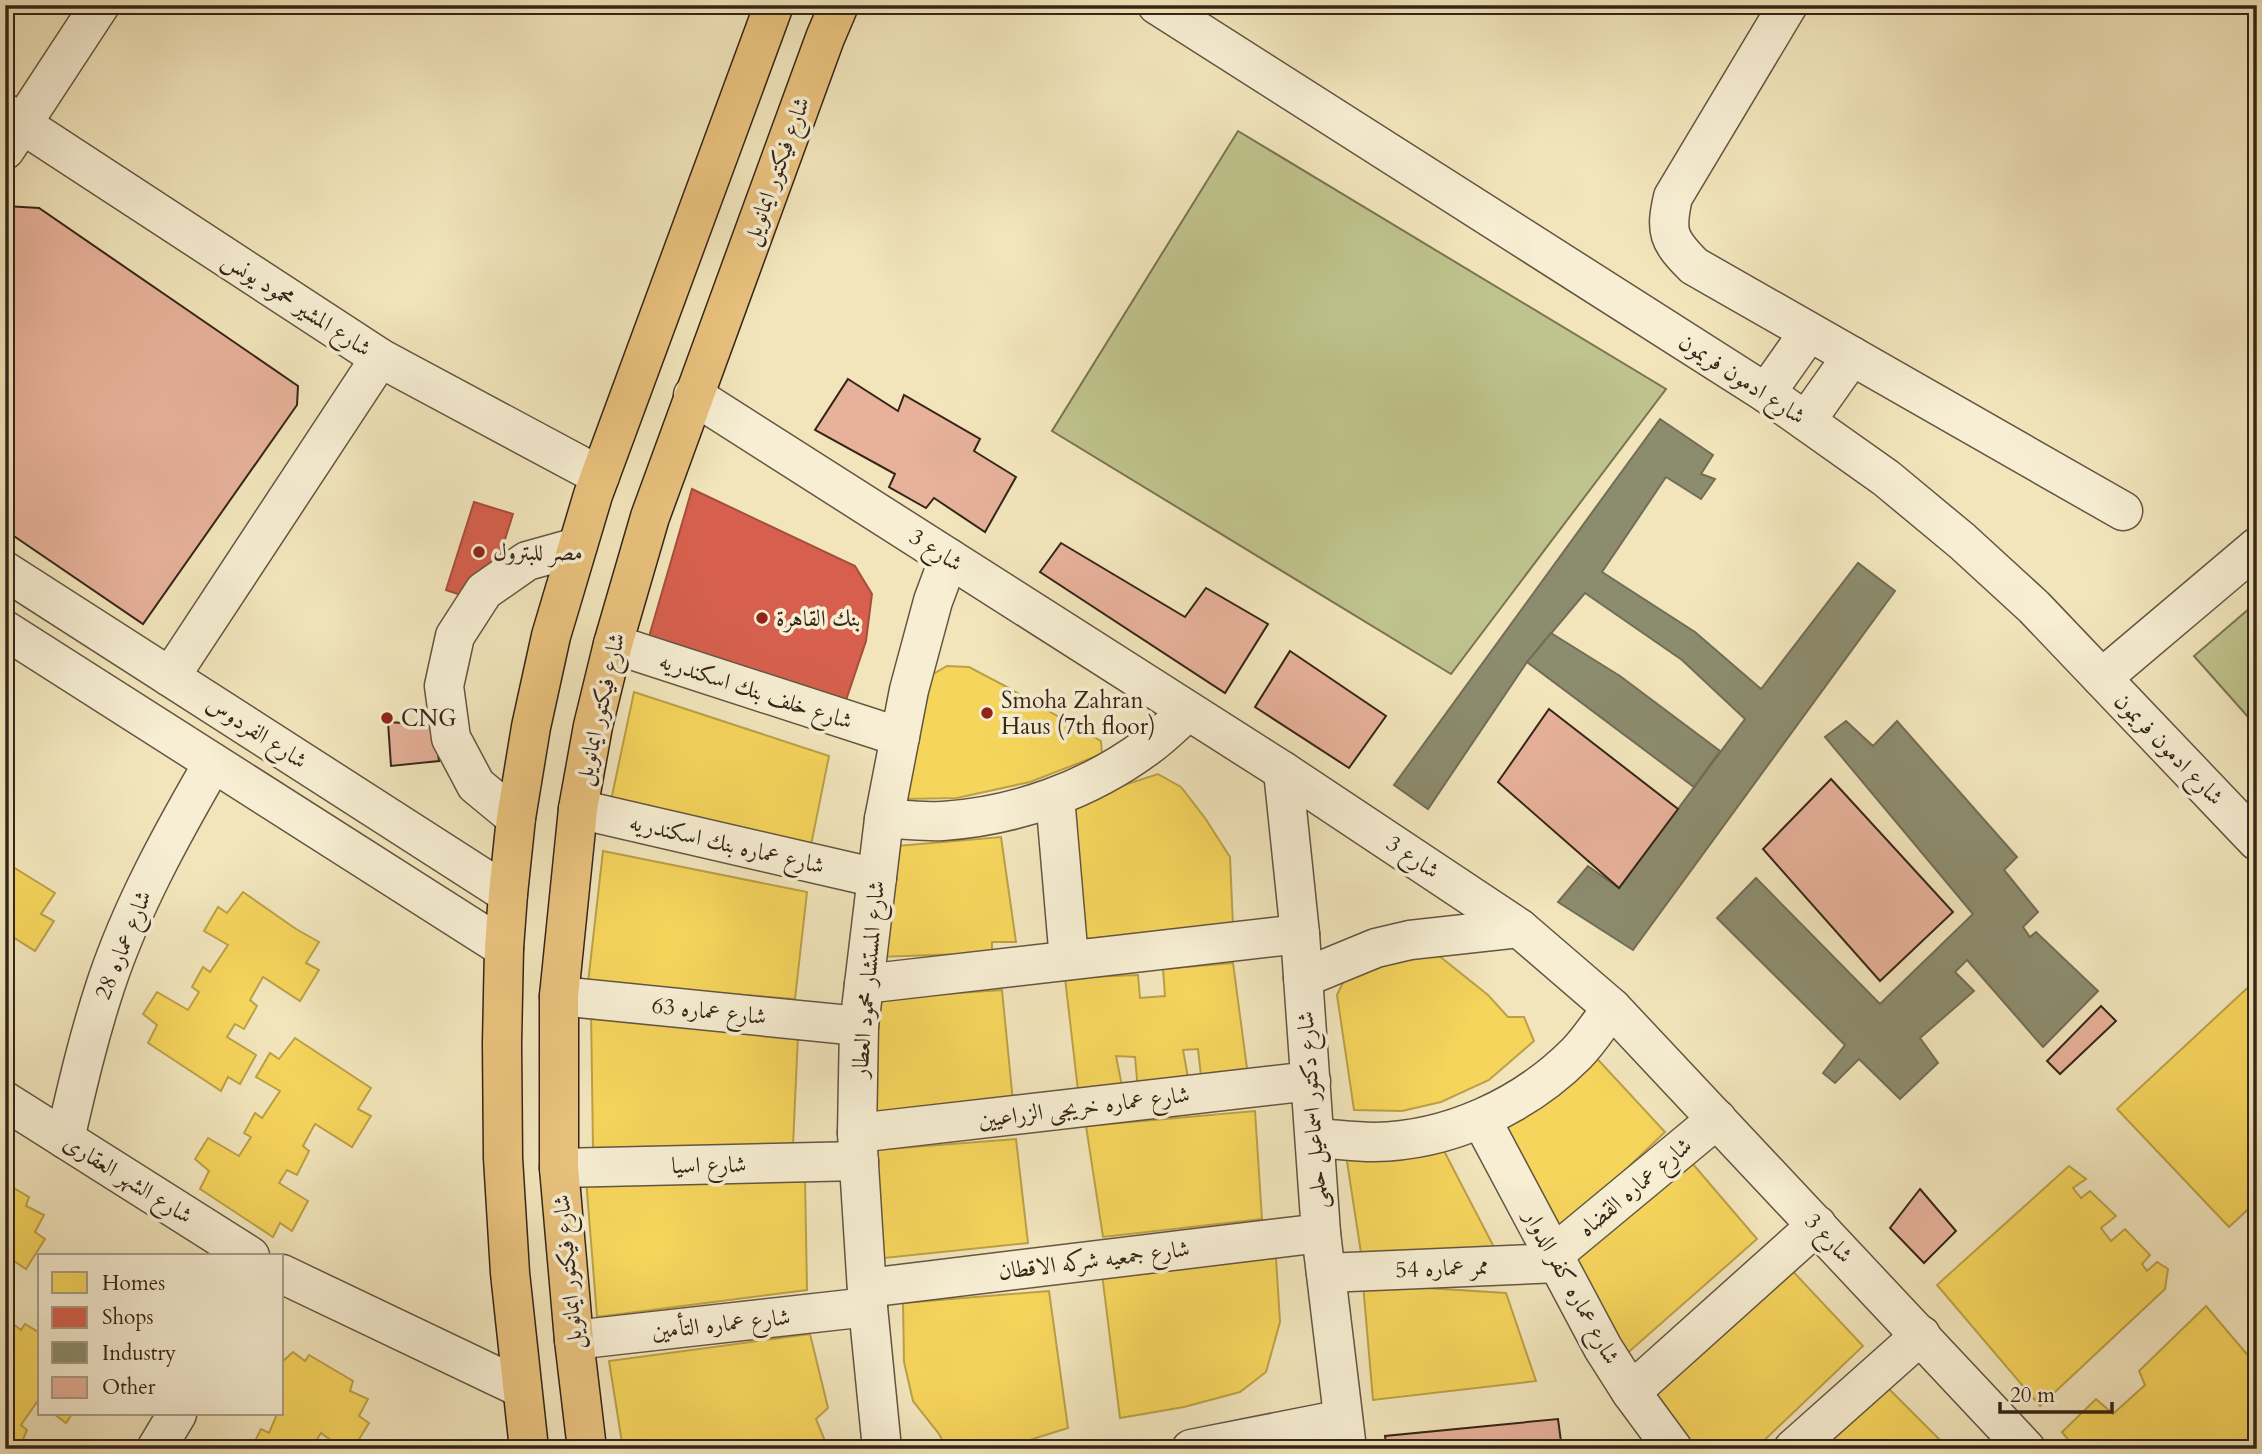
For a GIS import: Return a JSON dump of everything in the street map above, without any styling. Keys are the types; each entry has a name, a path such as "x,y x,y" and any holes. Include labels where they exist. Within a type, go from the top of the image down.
{"main road":[{"path":"529,1449 510,1273 503,1158 504,948 516,818 551,636 577,547 600,476 770,22 774,5"},
{"name":"شارع فيكتور ايمانويل","path":"587,1449 574,1340 559,1168 559,996 577,819 593,726 613,644 650,517 839,5"},
{"path":"516,818 577,819"}],"street":[{"path":"11,129 100,5"},
{"name":"شارع ادمون فريمون","path":"1157,5 1766,393 1886,478 1962,541 2034,607 2257,841"},
{"path":"1788,5 1673,197 1667,222 1676,247 1694,266 2123,511"},
{"name":"شارع المشير محمود يونس","path":"11,129 380,358 600,476"},
{"path":"1766,393 1809,332"},
{"path":"1806,421 1852,356"},
{"path":"170,677 380,358"},
{"name":"شارع 3","path":"694,396 1283,771 1519,928 1612,1008 1921,1335 2019,1446"},
{"path":"516,818 476,785 451,738 444,686 455,636 484,591 527,561 577,547"},
{"path":"2102,678 2257,547"},
{"name":"شارع المستشار محمود العطار","path":"881,1449 858,1147 859,1026 884,819 919,646 949,558"},
{"name":"شارع الفردوس","path":"5,571 508,894"},
{"path":"5,630 504,948"},
{"name":"شارع خلف بنك اسكندريه","path":"613,644 900,737"},
{"path":"884,819 942,821 1000,813 1055,797 1104,775 1149,746 1188,711"},
{"name":"شارع عماره 28","path":"65,1139 83,1060 106,982 136,906 172,834 213,763"},
{"name":"شارع دكتور اسماعيل حلمى","path":"1283,771 1300,934 1321,1233 1345,1434"},
{"path":"1055,797 1069,960"},
{"name":"شارع عماره بنك اسكندريه","path":"577,819 877,878"},
{"path":"1303,978 1376,948 1410,940 1519,928"},
{"path":"864,984 1300,934"},
{"name":"شارع عماره 63","path":"559,996 859,1026"},
{"path":"1315,1138 1374,1142 1429,1136 1481,1119 1532,1092 1576,1054 1612,1008"},
{"name":"شارع عماره خريجى الزراعيين","path":"858,1147 1311,1081"},
{"name":"شارع الشهر العقارى","path":"5,1101 247,1254"},
{"name":"شارع عماره كفر الدوار","path":"1481,1119 1603,1348 1673,1449"},
{"name":"شارع عماره القضاه","path":"1556,1259 1717,1119"},
{"name":"شارع اسيا","path":"559,1168 858,1147"},
{"path":"1631,1392 1817,1225"},
{"name":"شارع جمعيه شركه الاقطان","path":"868,1297 1321,1233"},
{"name":"ممر عماره 54","path":"1326,1273 1556,1259"},
{"path":"284,1275 521,1388"},
{"name":"شارع عماره التأمين","path":"574,1340 868,1297"},
{"path":"1793,1449 1921,1335"},
{"path":"156,1449 176,1416"},
{"path":"1191,1449 1345,1434"}],"green space":[{"path":"1238,131 1666,389 1451,674 1052,431"},
{"path":"2257,602 2257,727 2194,656"}],"building: Homes":[{"name":"Smoha Zahran Haus (7th floor)","path":"947,666 969,667 1005,686 1101,741 1102,754 1030,782 957,798 902,799 930,676"},
{"path":"634,692 829,756 809,855 610,805"},
{"path":"1158,774 1181,787 1230,857 1233,926 1072,940 1059,806"},
{"path":"1001,837 1016,942 992,942 992,953 877,957 886,847"},
{"path":"603,851 807,892 795,999 588,983"},
{"path":"5,862 55,893 41,914 54,921 35,951 5,932"},
{"path":"243,892 319,942 306,963 319,970 300,1001 263,977 250,1000 257,1006 244,1029 235,1024 227,1037 256,1055 240,1084 228,1077 221,1091 148,1043 157,1025 143,1014 157,992 188,1010 199,992 192,987 203,967 210,972 228,945 204,931 218,907 227,913"},
{"path":"1438,955 1488,995 1508,1017 1524,1017 1534,1041 1489,1080 1441,1102 1402,1111 1354,1110 1337,995 1347,974"},
{"path":"1233,963 1248,1076 1202,1085 1198,1049 1183,1050 1189,1083 1138,1090 1135,1057 1116,1056 1123,1091 1079,1099 1065,978 1138,975 1140,998 1165,996 1163,969"},
{"path":"2257,979 2257,1201 2229,1227 2117,1109"},
{"path":"1002,990 1013,1102 871,1113 870,999"},
{"path":"591,1010 798,1035 793,1146 593,1148"},
{"path":"295,1038 371,1088 358,1109 371,1116 352,1147 315,1124 303,1146 309,1151 297,1175 287,1170 279,1183 308,1201 292,1231 280,1223 273,1237 200,1189 209,1171 195,1159 208,1138 239,1156 251,1137 244,1133 255,1113 262,1118 280,1091 256,1077 270,1053 279,1059"},
{"path":"1590,1051 1665,1132 1556,1236 1500,1122"},
{"path":"1255,1111 1262,1219 1103,1237 1086,1126"},
{"path":"1016,1139 1028,1243 875,1259 874,1150"},
{"path":"1443,1149 1497,1253 1361,1253 1346,1155"},
{"path":"1686,1156 1757,1239 1623,1357 1572,1265"},
{"path":"2069,1166 2086,1179 2073,1188 2081,1198 2090,1191 2116,1216 2101,1228 2111,1241 2125,1229 2150,1255 2142,1264 2147,1271 2157,1262 2168,1269 2165,1289 2040,1406 1937,1285"},
{"path":"805,1178 807,1290 597,1317 586,1179"},
{"path":"5,1183 29,1197 26,1206 44,1215 35,1232 45,1239 26,1269 5,1255"},
{"path":"1276,1258 1280,1322 1266,1372 1240,1392 1184,1407 1120,1418 1102,1274"},
{"path":"1786,1264 1863,1346 1755,1449 1689,1449 1651,1394"},
{"path":"1363,1284 1506,1293 1536,1381 1373,1400"},
{"path":"1049,1291 1068,1428 1001,1449 947,1449 939,1434 913,1401 904,1362 903,1303"},
{"path":"2206,1306 2257,1366 2257,1449 2076,1449 2062,1432 2096,1399 2113,1414 2145,1385 2139,1371"},
{"path":"9,1321 21,1330 25,1324 38,1332 38,1403 21,1425 27,1430 19,1449 11,1446 10,1449 5,1449 5,1325"},
{"path":"810,1334 828,1408 816,1419 827,1446 803,1449 623,1449 609,1361"},
{"path":"293,1352 305,1361 309,1355 353,1381 350,1391 368,1399 359,1416 369,1423 353,1449 343,1449 321,1433 311,1449 251,1449 261,1429 269,1433 276,1416 284,1416 284,1360"},
{"path":"1886,1386 1949,1449 1814,1449"},
{"path":"57,1416 71,1416 66,1423"}],"building: Shops":[{"name":"بنك القاهرة","path":"692,489 855,566 872,594 866,641 843,709 646,647"},
{"name":"مصر للبترول","path":"474,502 513,514 485,603 446,590"}],"building: Industry":[{"path":"1660,419 1713,455 1701,474 1715,479 1701,499 1666,477 1602,572 1695,632 1761,689 1858,563 1895,591 1633,950 1558,902 1588,866 1619,888 1745,719 1682,660 1585,593 1527,662 1428,809 1394,785"},
{"path":"1551,633 1620,676 1720,751 1694,787 1527,662"},
{"path":"1846,721 1873,746 1897,721 2017,857 2004,870 2038,912 2023,927 2030,937 2036,932 2098,991 2043,1047 1967,960 1955,972 1974,991 1920,1038 1938,1063 1900,1099 1859,1059 1835,1083 1823,1073 1845,1045 1717,918 1756,878 1880,1004 1973,914 1825,737"}],"building: Other":[{"path":"5,206 39,208 298,386 297,405 143,624 5,530"},
{"path":"848,379 898,411 904,395 980,439 974,451 1016,477 985,532 934,498 926,508 889,487 895,474 815,430"},
{"path":"1061,543 1185,617 1206,588 1268,624 1225,693 1040,572"},
{"path":"1290,651 1386,716 1349,768 1255,707"},
{"path":"1549,709 1678,809 1619,888 1498,782"},
{"path":"388,722 434,725 439,761 391,766"},
{"path":"1831,779 1953,912 1880,981 1763,849"},
{"path":"2101,1006 2116,1021 2060,1074 2047,1061"},
{"path":"1920,1189 1956,1231 1924,1263 1890,1228"},
{"path":"1558,1419 1562,1449 1387,1449 1385,1436"}],"place":[{"name":"مصر للبترول","path":"479,552"},
{"name":"بنك القاهرة","path":"762,618"},
{"name":"Smoha Zahran Haus (7th floor)","path":"987,713"},
{"name":"CNG","path":"387,718"}]}
